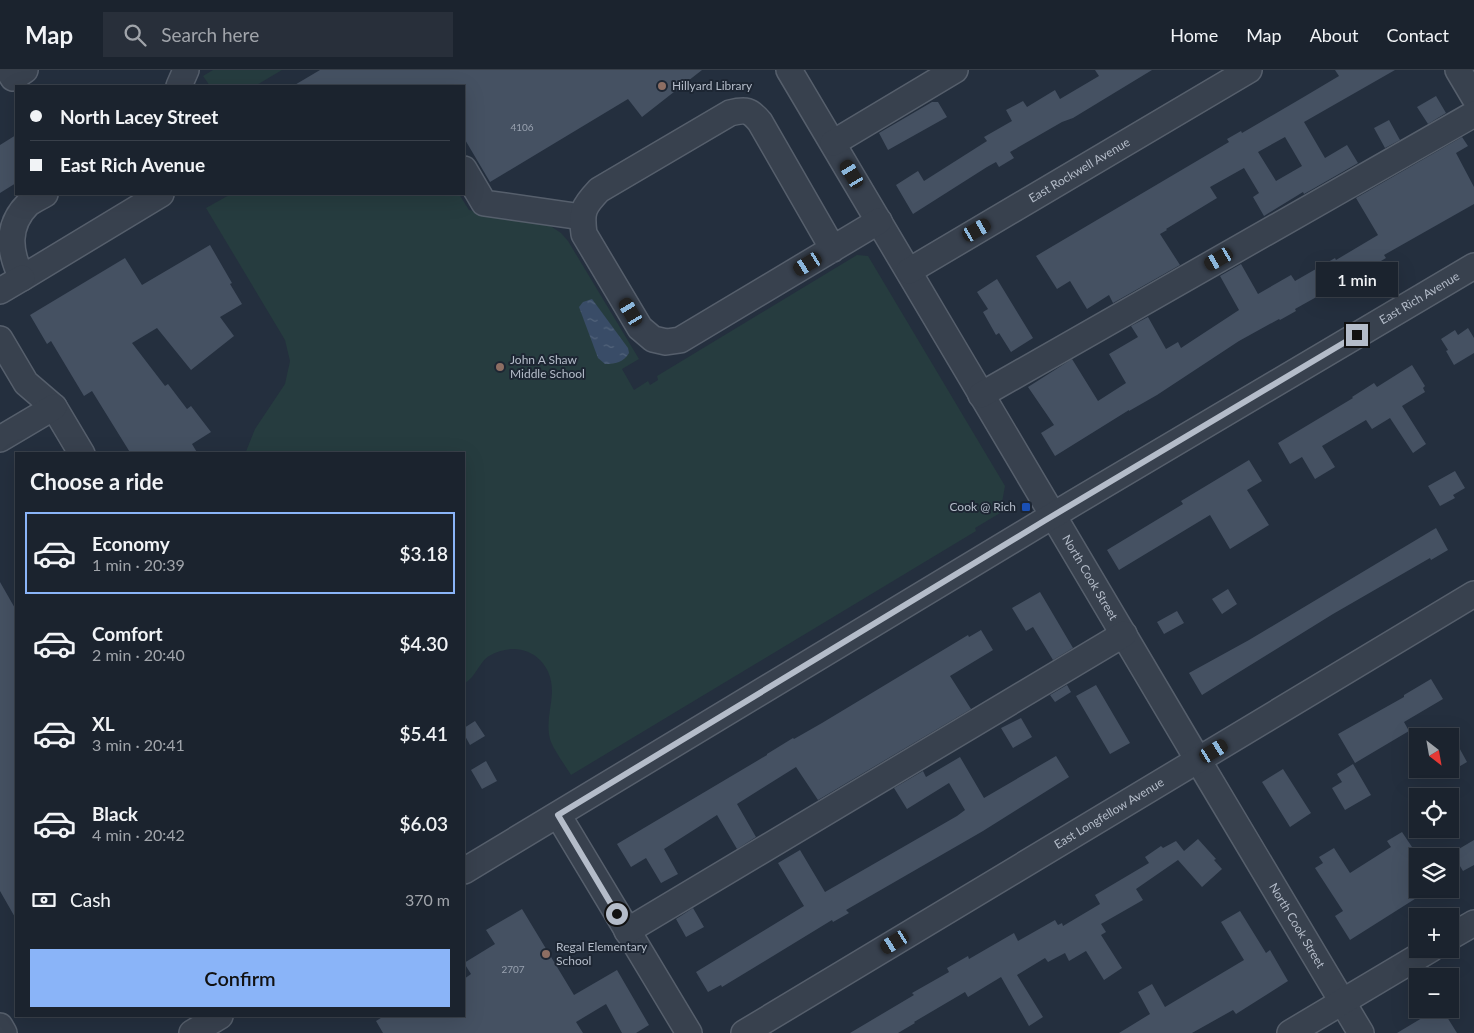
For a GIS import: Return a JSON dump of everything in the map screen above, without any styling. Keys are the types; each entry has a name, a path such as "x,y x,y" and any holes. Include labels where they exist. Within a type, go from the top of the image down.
{"street":[{"path":"8,70 12,78 25,70"},
{"path":"179,85 186,70"},
{"name":"North Cook Street","path":"789,70 1361,1033"},
{"path":"833,143 956,70"},
{"name":"East Rockwell Avenue","path":"909,271 1249,70"},
{"path":"1458,70 1474,97"},
{"path":"833,249 760,122 753,113 742,110 730,112 599,190 588,202 582,217 584,234 640,328 653,339 666,342 680,340 833,249 879,221"},
{"path":"981,395 1474,114"},
{"path":"465,171 484,203 582,217"},
{"path":"22,278 14,261 12,242 15,221 29,204 43,195"},
{"path":"0,291 159,195"},
{"name":"East Rich Avenue","path":"465,870 1053,515 1474,266"},
{"path":"0,339 26,383 54,407 81,452"},
{"path":"0,439 54,407"},
{"name":"East Longfellow Avenue","path":"744,1033 1474,594"},
{"path":"627,931 1124,634"},
{"path":"558,815 689,1033"},
{"path":"1459,932 1474,923"},
{"path":"1290,1033 1416,958"},
{"path":"192,1033 218,1017"},
{"path":"0,1026 4,1033"}],"green space":[{"path":"213,70 282,70 257,85 209,85 203,76"},
{"path":"229,195 460,195 469,210 549,225 561,233 568,241 639,359 622,369 634,390 648,381 650,385 658,380 657,376 857,255 868,256 1005,486 1000,513 975,528 976,531 571,775 550,739 548,727 552,693 551,680 541,661 523,650 501,651 489,656 465,683 465,452 246,452 255,429 285,384 290,361 285,340 206,208"}],"water":[{"path":"592,299 628,348 629,353 625,359 619,362 605,364 598,358 579,307 583,302"}],"building":[{"path":"320,70 702,70 642,117 628,99 490,182 465,140 465,85 295,85"},
{"path":"1095,70 1152,70 1073,118 1062,122 1010,152 1014,158 999,167 996,162 913,214 896,185 918,171 924,181 987,141 984,137 1012,121 1006,110 1023,101 1027,107 1055,90 1060,99 1099,76"},
{"path":"1335,70 1395,70 1304,122 1325,158 1347,145 1358,163 1304,194 1303,192 1264,216 1253,197 1259,193 1244,168 1210,187 1217,198 1160,234 1180,265 1113,303 1109,295 1087,309 1070,281 1057,289 1036,256 1229,142 1227,139 1241,131 1242,133 1339,76","holes":["1285,137 1302,166 1276,181 1258,152"]},
{"path":"1436,96 1446,113 1428,124 1417,107"},
{"path":"932,102 938,102 947,117 888,150 879,133"},
{"path":"1389,120 1400,140 1385,148 1374,128"},
{"path":"15,136 15,184 0,193 0,145"},
{"path":"1462,137 1468,146 1456,153 1474,187 1474,204 1384,255 1386,258 1295,309 1296,311 1239,341 1157,395 1055,456 1041,433 1054,425 1028,387 1072,359 1098,401 1126,383 1109,354 1138,337 1131,326 1148,317 1166,349 1178,342 1181,348 1239,310 1220,276 1241,264 1258,294 1291,275 1295,281 1335,258 1336,260 1378,235 1356,198"},
{"path":"210,245 242,304 220,317 234,336 191,370 157,328 132,343 165,386 168,384 187,409 191,406 211,432 192,444 197,452 130,452 92,391 84,396 51,341 47,344 30,315 125,258 142,285"},
{"path":"997,279 1033,338 1011,352 999,333 996,335 983,312 988,309 977,292"},
{"path":"1468,328 1474,338 1474,353 1454,365 1441,339 1455,330 1458,335"},
{"path":"1412,365 1425,386 1423,388 1425,392 1402,406 1426,444 1413,453 1390,418 1372,429 1366,420 1322,446 1335,467 1315,479 1302,457 1290,464 1278,443 1353,398 1374,383 1377,387"},
{"path":"1249,460 1262,481 1247,490 1269,525 1230,549 1210,515 1119,570 1107,550 1183,504 1181,501"},
{"path":"1455,471 1465,488 1453,495 1455,498 1440,506 1428,486"},
{"path":"1436,528 1448,550 1431,560 1430,558 1333,614 1202,695 1189,673 1249,640"},
{"path":"0,582 15,608 15,917 0,891"},
{"path":"1228,589 1237,604 1222,614 1212,599"},
{"path":"1040,592 1073,648 1053,660 1033,627 1026,631 1012,608"},
{"path":"1177,611 1184,623 1164,634 1157,622"},
{"path":"981,630 993,650 950,676 971,709 818,800 796,767 737,804 756,837 737,849 717,815 664,849 678,874 661,883 646,858 631,867 617,844 968,635 969,637"},
{"path":"1431,679 1443,699 1404,722 1409,731 1355,763 1338,734 1404,697 1404,695"},
{"path":"1067,685 1071,692 1055,702 1050,695"},
{"path":"1096,685 1130,743 1110,754 1076,696"},
{"path":"1021,718 1032,737 1013,748 1001,728"},
{"path":"475,721 485,736 470,745 465,736 465,727"},
{"path":"1459,747 1467,762 1459,767"},
{"path":"1056,756 1069,777 983,831 846,910 849,913 833,922 832,920 722,987 721,985 708,992 696,972 804,906 778,863 800,850 825,892 965,810 949,783 907,809 894,788 923,771 926,777 960,757 984,798"},
{"path":"486,761 497,781 482,789 471,770"},
{"path":"1353,764 1371,795 1345,810 1332,788 1342,782 1337,774"},
{"path":"1283,769 1311,813 1290,827 1262,782"},
{"path":"1402,832 1413,848 1409,848 1409,898 1416,898 1350,940 1335,916 1343,911 1315,868 1323,863 1319,857 1334,848 1350,873 1391,847 1387,841"},
{"path":"1198,839 1216,859 1214,860 1222,869 1202,887 1178,860 1136,889 1143,900 1101,924 1106,932 1101,935 1122,968 1104,980 1086,951 1069,961 1065,953 1048,962 1045,958 1017,975 1043,1017 1029,1026 1001,977 968,997 965,992 898,1033 850,1033 914,995 912,993 949,972 947,968 968,956 969,959 1014,933 1018,941 1055,920 1058,925 1062,923 1063,926 1100,904 1095,895 1149,863 1145,857 1161,846 1163,848 1176,841 1184,851"},
{"path":"1474,840 1474,865 1463,871 1459,864 1459,849"},
{"path":"693,908 704,927 686,937 676,919"},
{"path":"522,909 574,995 617,970 649,1025 636,1033 622,1033 606,1004 576,1022 583,1033 383,1033 376,1021 382,1017 465,1017 465,978 471,974 465,962 495,944 486,930"},
{"path":"1240,911 1266,953 1270,950 1288,981 1236,1014 1233,1010 1192,1033 1119,1033 1150,1014 1138,992 1152,984 1165,1007 1244,960 1221,922"},
{"path":"1422,1018 1448,1018 1457,1033 1397,1033"}],"place":[{"name":"Hillyard Library","path":"662,86"},
{"name":"John A Shaw Middle School","path":"500,367"},
{"name":"Cook @ Rich","path":"1026,507"},
{"name":"Regal Elementary School","path":"546,954"}],"route":[{"path":"617,914 558,815 1044,521 1357,335"}]}
